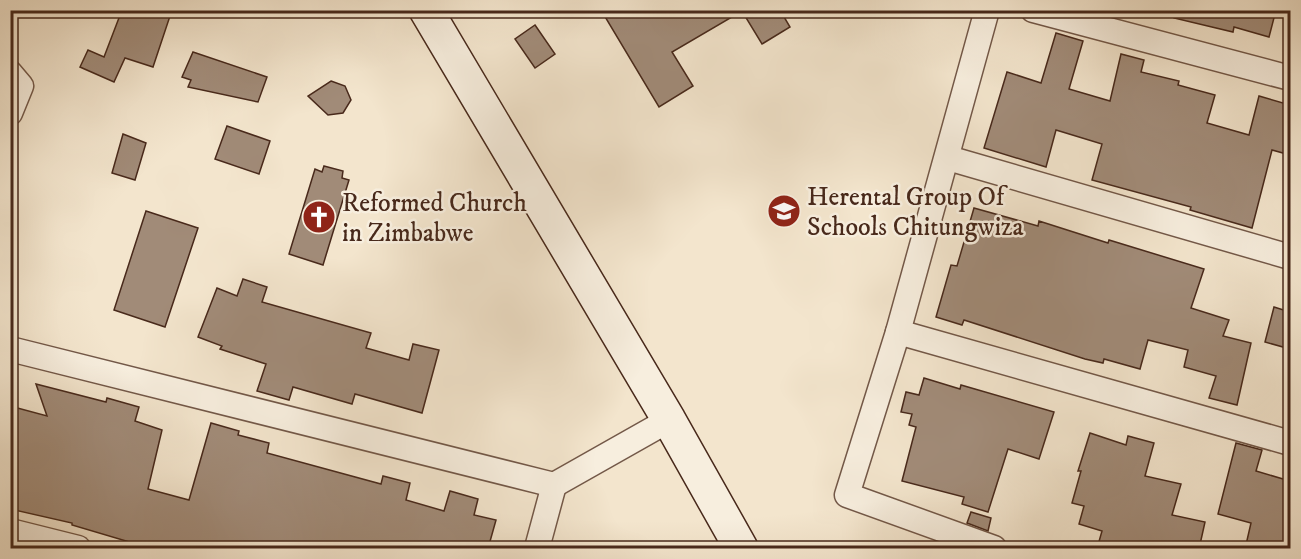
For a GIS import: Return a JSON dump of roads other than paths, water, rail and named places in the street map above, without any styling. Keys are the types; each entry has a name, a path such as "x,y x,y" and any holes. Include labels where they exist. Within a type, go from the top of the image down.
{"street":[{"path":"426,10 669,420 741,549"},
{"path":"987,10 948,158 898,332 847,495 994,549"},
{"path":"1033,10 1290,78"},
{"path":"10,73 21,86 10,113"},
{"path":"948,158 1290,257"},
{"path":"898,332 1290,443"},
{"path":"10,349 554,485 669,420"},
{"path":"537,549 554,485"},
{"path":"10,531 78,549"}],"place":[{"name":"Herental Group Of Schools Chitungwiza","path":"784,211"},
{"name":"Reformed Church in Zimbabwe","path":"319,217"}]}
